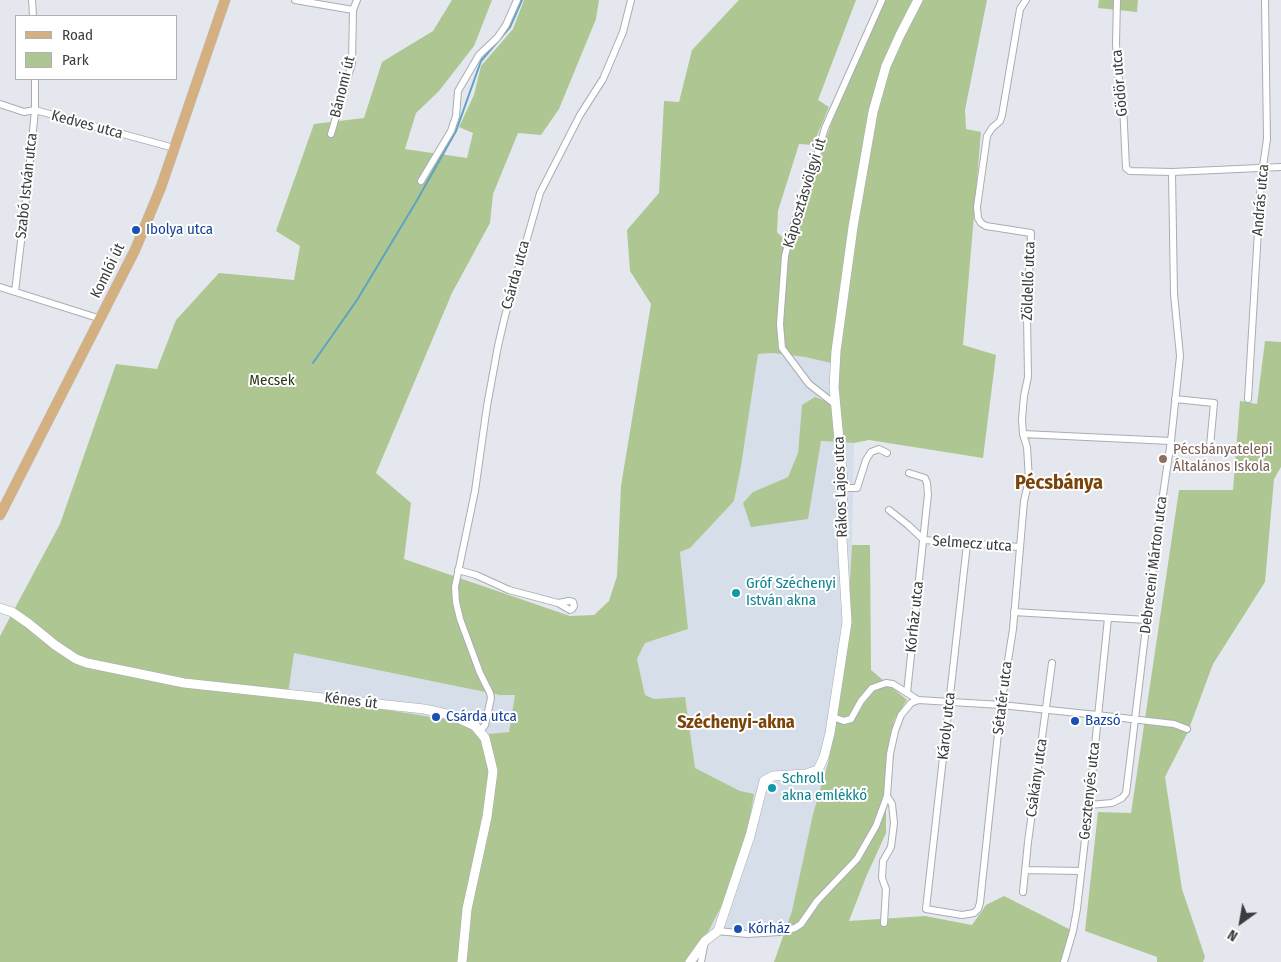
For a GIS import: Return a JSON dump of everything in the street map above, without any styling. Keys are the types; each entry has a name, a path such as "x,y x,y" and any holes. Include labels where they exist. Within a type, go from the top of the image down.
{"main road":[{"name":"Komlói út","path":"0,515 139,242 161,187 225,0"}],"street":[{"path":"32,0 33,15"},
{"path":"295,0 353,10"},
{"name":"Bánomi út","path":"331,134 352,63 353,10 357,0"},
{"path":"421,181 450,131 456,116 458,91 479,54 497,38 506,25 516,0"},
{"name":"Csárda utca","path":"480,731 485,725 491,698 460,619 455,587 475,491 484,423 498,346 532,216 540,193 580,115 603,79 623,32 631,0"},
{"name":"Káposztásvölgyi út","path":"836,405 809,384 782,348 780,324 785,256 825,128 882,0"},
{"name":"Rákos Lajos utca","path":"718,931 750,836 764,781 773,776 806,774 818,770 826,750 833,717 847,622 842,539 843,488 834,378 836,351 853,227 873,112 886,66 918,0"},
{"name":"Zöldellő utca","path":"1023,434 1024,396 1028,377 1027,316 1031,234 986,226 978,218 977,207 988,136 992,128 1000,122 1002,115 1020,9 1026,0"},
{"name":"Gödör utca","path":"1117,0 1116,44 1123,104 1125,166 1130,171 1172,172"},
{"name":"András utca","path":"1248,399 1261,180 1267,117 1265,0"},
{"name":"Szabó István utca","path":"15,292 35,110 35,80"},
{"name":"Kedves utca","path":"0,104 24,112 35,110 174,148"},
{"path":"1172,172 1281,167"},
{"name":"Debreceni Márton utca","path":"1089,805 1112,803 1122,798 1126,793 1157,535 1172,440 1180,356 1174,294 1172,172"},
{"path":"0,287 101,319"},
{"path":"1175,400 1214,403 1210,446"},
{"path":"1023,434 1172,440"},
{"name":"Sétatér utca","path":"926,908 962,915 974,913 978,909 1001,705 1014,612 1024,501 1029,480 1027,448 1023,434"},
{"path":"843,488 857,488 866,460 871,452 879,449 887,453"},
{"name":"Selmecz utca","path":"909,473 925,478 927,483 928,494 924,540"},
{"name":"Selmecz utca","path":"889,510 924,540 1020,547"},
{"name":"Kórház utca","path":"907,693 924,540"},
{"name":"Károly utca","path":"926,908 967,544"},
{"path":"458,570 508,590 558,603"},
{"name":"Kénes út","path":"0,608 12,612 71,656 87,663 184,683 424,709 464,720 480,731"},
{"path":"1014,612 1148,620"},
{"name":"Gesztenyés utca","path":"1064,962 1074,931 1108,618"},
{"name":"Csákány utca","path":"1023,892 1052,663"},
{"path":"833,717 844,721 851,719 872,688 886,683 893,684 918,700"},
{"path":"690,962 706,941 718,931 747,934 780,932 802,924 817,901 857,859 876,826 887,796 890,754 895,731 901,715 911,703 918,700 1001,705 1174,724 1187,729"},
{"path":"462,962 467,910 487,817 493,771 488,748 480,731"},
{"path":"884,923 886,890 882,878 883,861 891,847 894,824 892,804 887,796"},
{"path":"1025,870 1081,871"},
{"path":"701,962 706,941"}],"shaded area":[{"path":"772,353 805,357 831,363 833,405 802,405 798,453 788,477 753,492 752,527 821,441 854,443 852,545 845,662 828,763 813,814 792,911 782,936 706,936 741,868 740,791 695,768 654,699 645,695 637,659 645,643 688,629 680,552 734,501 741,466 757,354"},
{"path":"294,653 500,695 515,695 509,732 488,734 456,721 288,694"}],"green space":[{"name":"Mecsek","path":"452,0 492,0 474,46 439,91 416,113 405,149 467,158 473,133 459,127 474,95 481,66 513,29 524,0 599,0 596,19 559,109 541,135 518,133 493,194 490,223 452,293 376,473 411,503 404,559 570,616 594,615 609,601 617,576 621,486 651,304 630,271 627,230 659,193 664,101 679,102 692,50 739,0 856,0 818,100 829,107 813,145 799,144 778,211 777,232 783,238 793,235 834,116 885,0 987,0 965,110 966,129 981,132 963,345 996,355 983,458 869,440 854,443 821,441 808,519 751,527 743,503 753,492 788,477 798,453 802,405 815,397 832,404 831,363 805,357 772,353 758,354 734,501 690,548 680,552 688,629 645,643 637,659 645,695 654,699 685,697 695,768 740,791 754,794 741,868 706,936 697,962 0,962 0,636 60,524 116,364 157,369 176,320 219,273 294,280 300,246 276,231 314,124 364,118 382,62 433,31","holes":["294,653 500,695 515,695 509,732 488,734 456,721 288,694"]},
{"path":"1099,0 1138,0 1137,12 1098,8"},
{"path":"1265,341 1281,342 1281,467 1274,479 1265,582 1213,664 1187,734 1165,777 1182,889 1205,957 1203,962 1157,962 1157,957 1085,931 1098,812 1131,813 1179,490 1233,490 1240,401 1257,404"},
{"path":"852,545 870,545 871,670 907,700 894,720 886,778 886,833 849,921 925,916 972,925 986,905 1004,896 1073,931 1063,962 774,962 792,911 813,814 828,763 845,662"}],"waterway":[{"path":"313,363 357,300 416,202 456,131 481,61 510,27 522,0"}],"place":[{"name":"Ibolya utca","path":"136,230"},
{"name":"Pécsbányatelepi Általános Iskola","path":"1163,459"},
{"name":"Gróf Széchenyi István akna","path":"736,593"},
{"name":"Csárda utca","path":"436,717"},
{"name":"Bazsó","path":"1075,721"},
{"name":"Schroll akna emlékkő","path":"772,788"},
{"name":"Kórház","path":"738,929"}],"district":[{"name":"Pécsbánya","path":"1059,483"},
{"name":"Széchenyi-akna","path":"736,723"}]}
